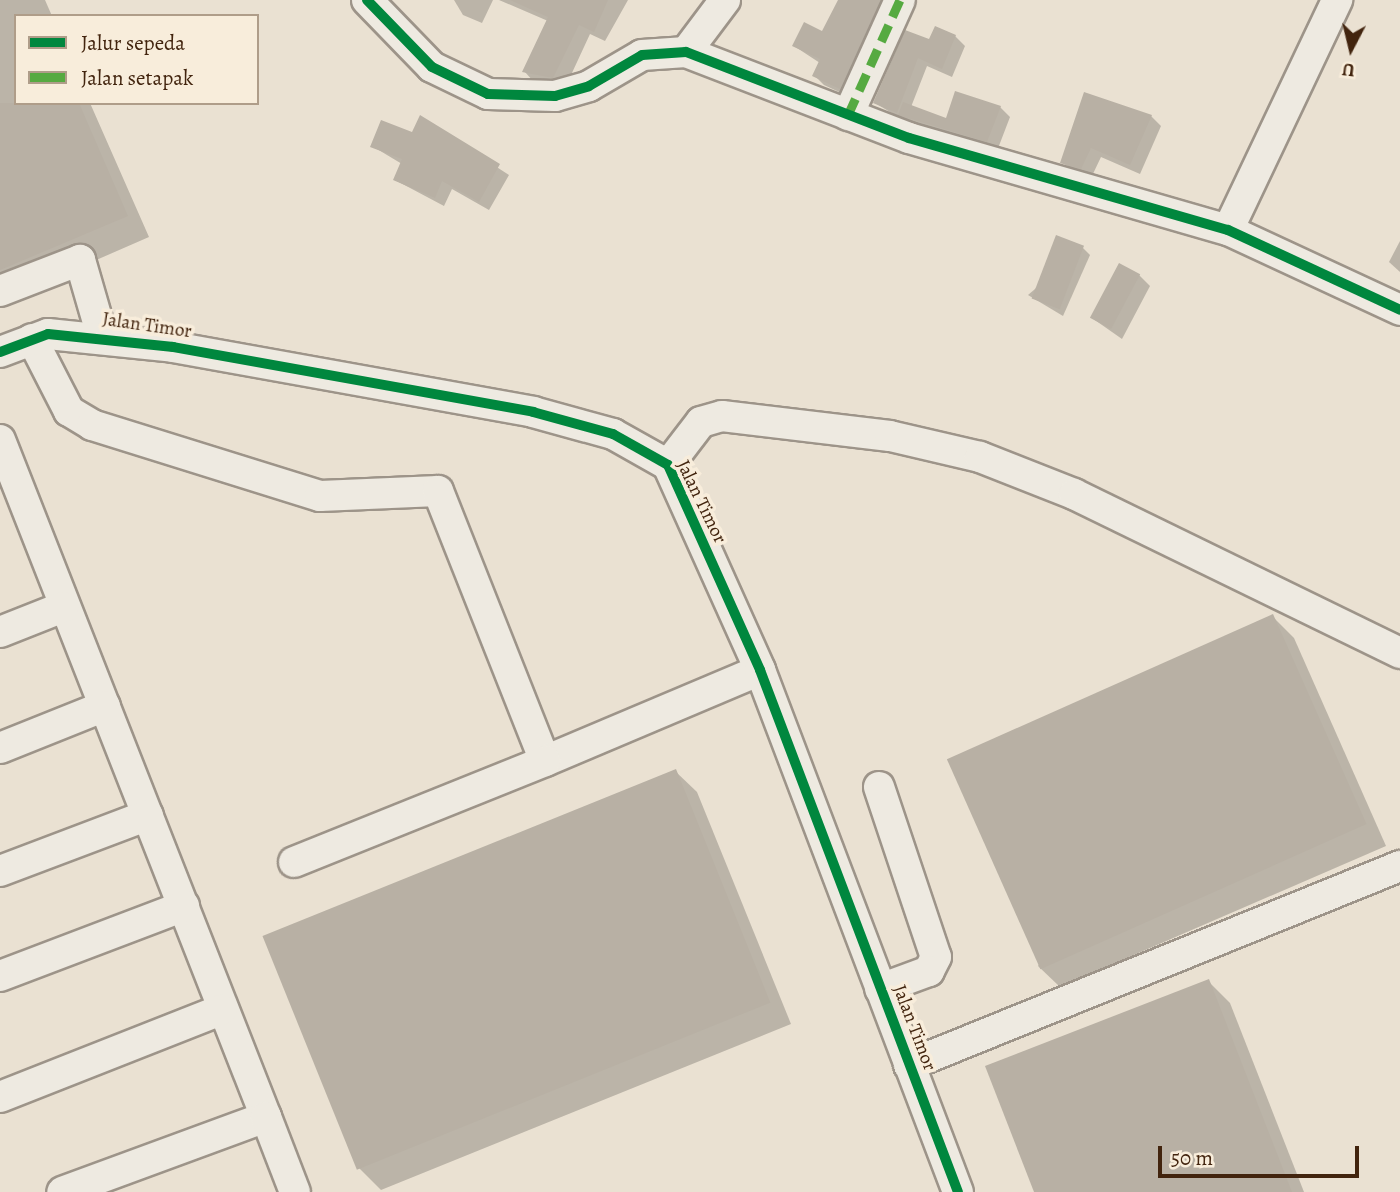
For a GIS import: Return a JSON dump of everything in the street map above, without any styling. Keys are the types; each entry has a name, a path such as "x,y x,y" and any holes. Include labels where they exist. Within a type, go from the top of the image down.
{"street":[{"path":"686,52 725,0"},
{"path":"848,116 900,0"},
{"path":"1228,230 1337,0"},
{"path":"377,4 432,68 503,97 555,96 589,86 642,55 686,52 848,116 1030,177 1228,230 1400,310"},
{"path":"0,291 80,260 102,336"},
{"name":"Jalan Timor","path":"0,352 32,340 102,336 533,412 613,434 668,465 760,670 958,1192"},
{"path":"32,340 69,411 92,425 320,496 438,491 545,761"},
{"path":"668,465 701,422 722,416 890,436 980,457 1074,494 1400,653"},
{"path":"0,440 12,511 63,607 184,906 221,1010 295,1192"},
{"path":"0,632 63,607"},
{"path":"294,862 545,761 760,670"},
{"path":"0,748 104,706"},
{"path":"879,787 936,957 929,971 880,989"},
{"path":"0,871 148,816"},
{"path":"909,1065 1400,866"},
{"path":"0,976 184,906"},
{"path":"0,1097 221,1010"},
{"path":"62,1192 266,1117"}],"building":[{"path":"510,0 608,0 594,32 579,25 553,78 522,72 548,17"},
{"path":"838,0 881,0 840,89 812,76 820,59 792,46 804,22 822,31"},
{"path":"935,26 956,35 942,69 918,58 897,113 873,103 905,30 929,39"},
{"path":"955,91 1001,106 987,142 898,115 903,102 946,118"},
{"path":"1084,92 1152,115 1130,165 1091,148 1081,169 1060,163"},
{"path":"0,103 80,105 128,216 0,270"},
{"path":"420,115 500,164 479,202 442,181 435,198 393,180 402,159 370,147 381,120 412,132"},
{"path":"1056,235 1084,246 1060,309 1032,298"},
{"path":"1119,263 1140,274 1111,329 1090,318"},
{"path":"1273,614 1367,824 1040,969 947,759"},
{"path":"676,769 770,1003 357,1170 262,936"},
{"path":"1209,979 1292,1192 1034,1192 985,1066"}],"marked path":[{"path":"848,115 900,0"}],"cycle path":[{"path":"367,0 432,67 488,94 555,96 589,86 642,55 686,52 909,138 1228,230 1400,310"},
{"path":"0,352 48,334 173,347 533,412 613,434 668,465 760,670 958,1192"}]}
